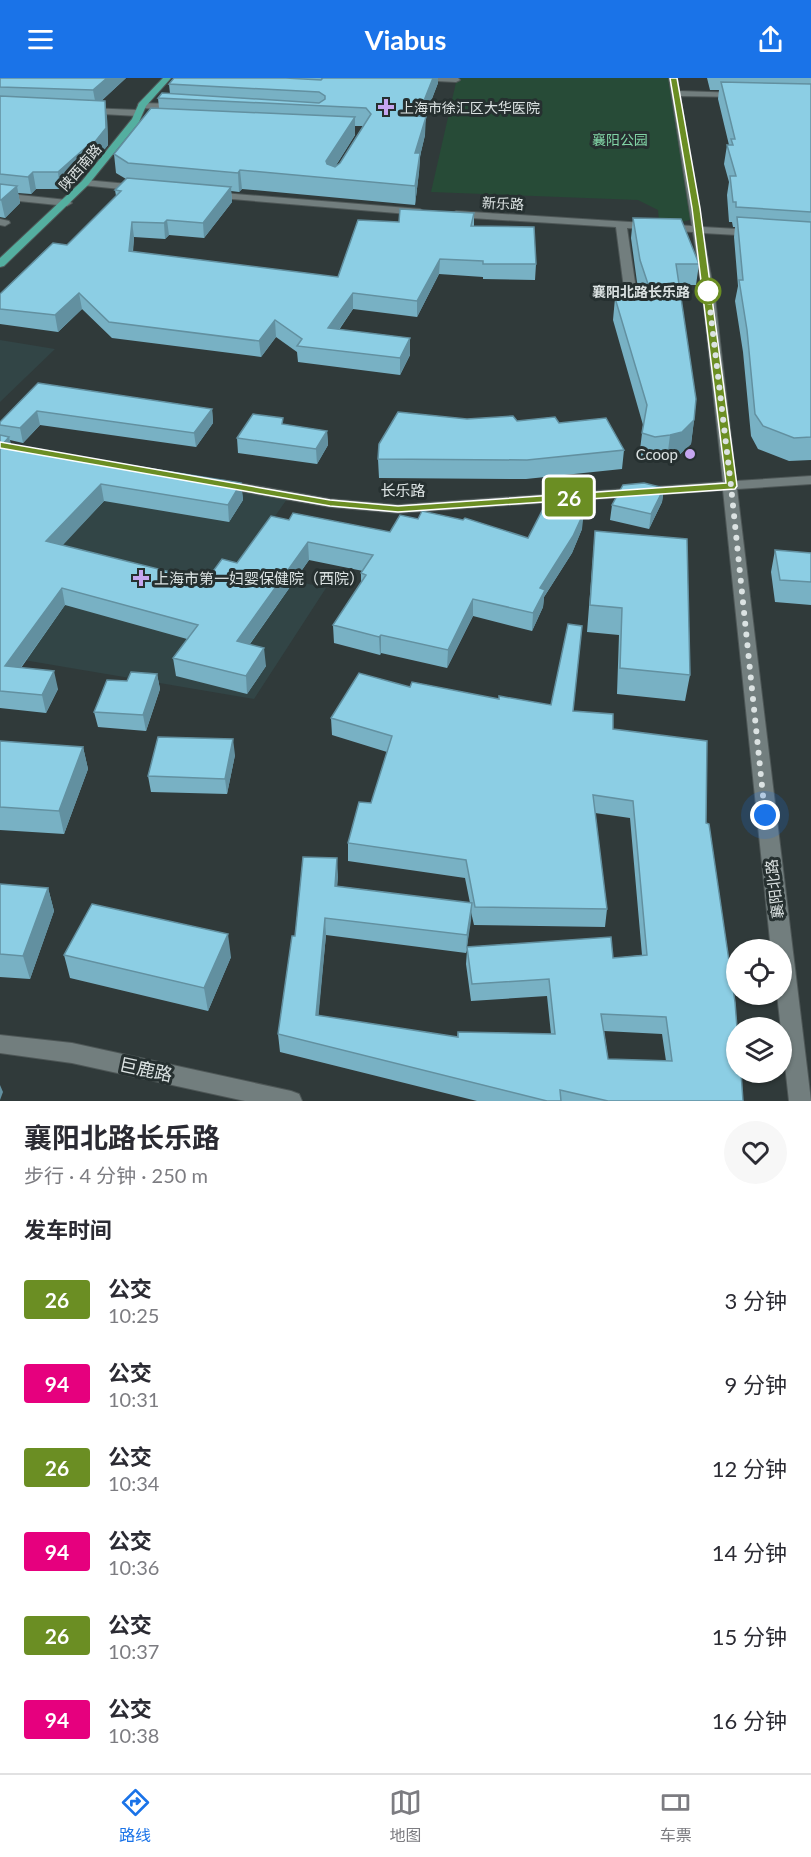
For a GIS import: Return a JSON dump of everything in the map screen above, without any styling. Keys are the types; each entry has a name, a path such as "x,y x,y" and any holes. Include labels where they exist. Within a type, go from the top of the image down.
{"main road":[{"name":"陕西南路","path":"0,264 67,203 139,113 167,82"}],"street":[{"path":"418,78 456,80"},
{"name":"襄阳北路","path":"674,78 698,229 731,486 780,939"},
{"path":"677,97 744,100"},
{"path":"81,110 139,113 189,108"},
{"path":"139,113 148,121"},
{"path":"85,183 144,189"},
{"path":"204,194 432,212"},
{"path":"0,196 67,203"},
{"name":"新乐路","path":"443,213 766,233"},
{"path":"621,224 631,296"},
{"name":"长乐路","path":"213,482 330,503 398,509 811,480"},
{"name":"襄阳北路","path":"788,1005 800,1101"},
{"name":"巨鹿路","path":"0,1044 72,1053 291,1101"}],"shaded area":[{"path":"0,340 55,349 0,402"},
{"name":"上海市第一妇婴保健院（西院）","path":"87,464 287,499 239,568 326,588 254,699 0,656 0,556"}],"green space":[{"name":"襄阳公园","path":"457,78 669,78 680,121 693,219 682,222 659,221 658,210 638,200 431,192"}],"building":[{"path":"0,78 107,78 93,90 0,87"},
{"path":"174,78 321,80 323,78 433,78 418,116 426,117 415,153 420,153 415,186 240,170 238,173 128,163 114,154 151,108 355,117 326,161 327,164 335,167 340,163 371,114 366,108 158,98 162,93 319,103 325,99 325,96 319,92 169,84"},
{"path":"721,82 811,84 811,212 736,207 736,202 733,202 730,176 736,176 727,145 733,145 731,139 735,139"},
{"path":"0,96 105,101 106,128 94,143 92,142 58,172 33,172 28,177 0,174"},
{"path":"127,178 231,187 203,223 167,220 164,223 132,222 129,251 338,277 358,220 399,222 400,209 474,213 471,226 534,227 536,264 483,264 483,261 440,259 417,301 353,293 328,328 410,338 400,358 297,346 302,339 275,320 259,341 109,322 79,293 55,315 0,309 0,294 53,243 67,245 121,191 115,190"},
{"path":"0,184 17,186 0,200"},
{"path":"737,217 811,222 811,437 794,438 763,426 755,414 747,330 739,280 743,280"},
{"path":"633,218 681,219 699,264 676,264 696,399 694,420 682,432 670,435 655,437 642,433 647,405 615,298 652,296 640,260"},
{"path":"38,383 212,409 194,433 37,411 20,428 0,425 0,422"},
{"path":"398,412 467,419 513,416 517,421 555,417 559,423 606,418 624,450 527,460 378,459 379,444"},
{"path":"253,414 283,418 282,424 327,431 316,449 237,438"},
{"path":"0,435 9,437 2,445 241,483 228,505 101,484 46,541 206,581 222,559 237,563 271,516 289,520 293,513 390,532 400,515 418,519 422,511 463,520 465,518 528,538 544,507 559,511 561,507 584,512 573,536 540,588 545,590 533,613 473,599 448,650 381,635 379,637 333,625 366,575 361,573 373,555 308,542 237,641 264,648 246,676 173,658 198,625 62,588 5,666 54,671 42,695 0,691"},
{"path":"644,483 664,488 651,514 612,505 623,485"},
{"path":"595,531 687,539 690,675 620,668 622,608 590,605"},
{"path":"775,550 811,553 811,582 780,580"},
{"path":"568,624 582,626 573,711 613,714 613,729 707,741 706,823 709,824 726,940 726,1005 735,1005 736,1017 726,1017 726,1083 742,1083 743,1101 608,1101 560,1090 561,1101 547,1101 278,1034 292,936 295,936 303,857 337,858 335,886 472,903 467,935 325,918 316,1015 458,1037 458,1032 555,1034 549,979 472,984 467,947 611,937 613,958 647,955 633,801 593,795 607,909 475,907 466,860 348,843 359,802 371,803 392,736 331,718 359,673 410,687 412,682 499,699 499,696 551,705","holes":["601,1014 666,1017 672,1061 608,1059"]},
{"path":"131,672 157,674 143,715 94,712 107,680 127,681"},
{"path":"158,737 233,739 225,779 148,776"},
{"path":"0,741 83,747 59,811 0,807"},
{"path":"0,884 48,888 23,956 0,954"},
{"path":"92,904 228,934 204,988 64,955"}],"bus line":[{"name":"26","path":"0,445 330,503 398,509 731,486 709,298 673,78"}],"place":[{"name":"上海市徐汇区大华医院","path":"386,107"},
{"name":"襄阳北路长乐路","path":"708,291"},
{"name":"Ccoop","path":"690,454"},
{"name":"上海市第一妇婴保健院（西院）","path":"141,578"}],"route":[{"path":"708,291 765,815"}]}
